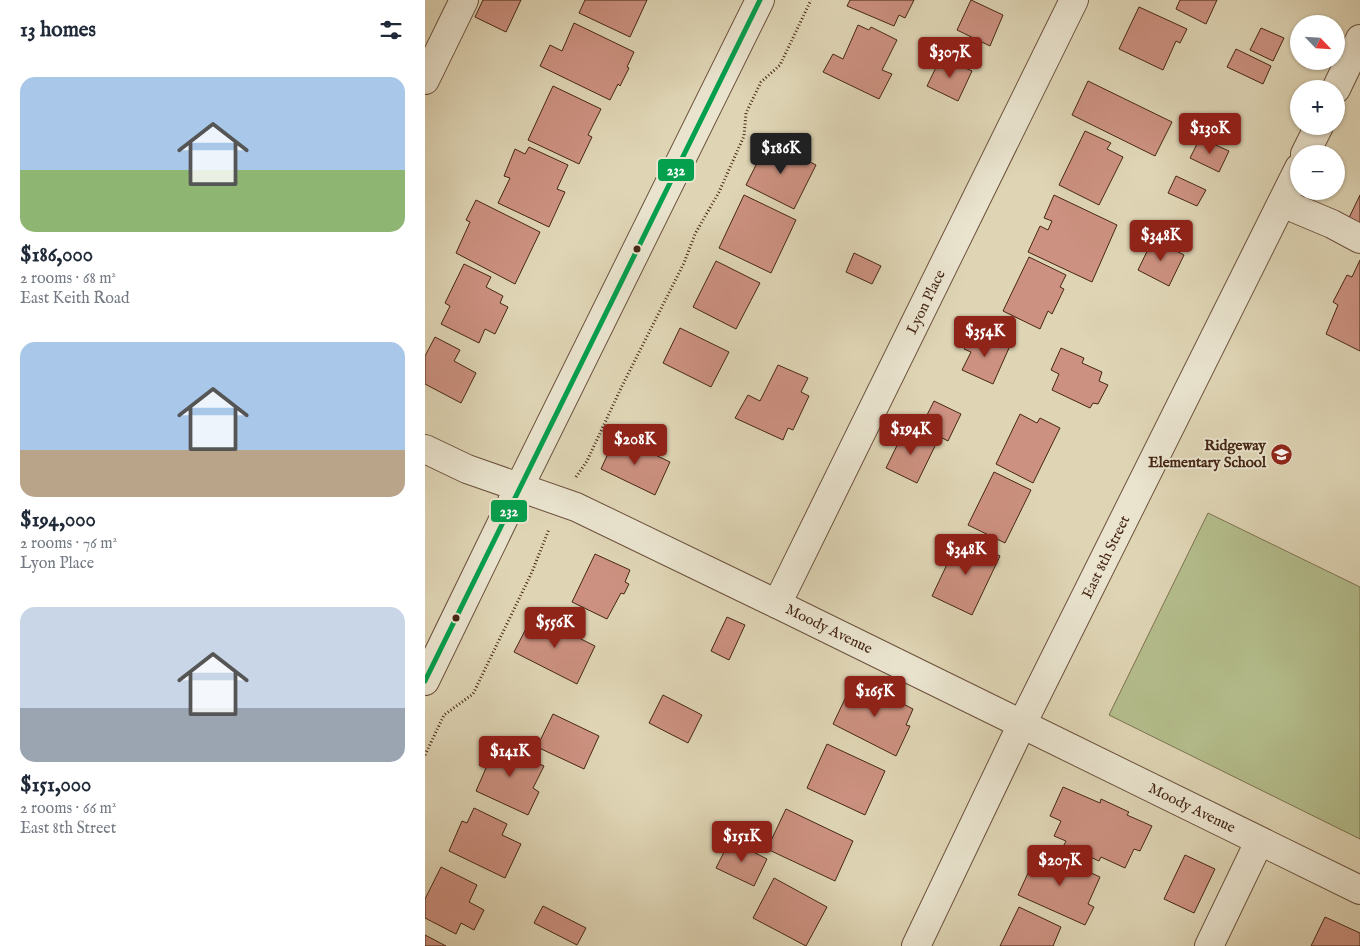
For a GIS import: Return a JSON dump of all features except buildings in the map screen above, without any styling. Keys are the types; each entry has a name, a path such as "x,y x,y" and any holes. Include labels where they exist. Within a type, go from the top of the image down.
{"street":[{"path":"425,80 464,0"},
{"path":"425,681 760,0"},
{"name":"Lyon Place","path":"777,604 1074,0"},
{"path":"1340,80 1360,39"},
{"name":"East 8th Street","path":"915,946 1290,187"},
{"path":"1282,203 1332,224 1360,239"},
{"name":"Moody Avenue","path":"425,450 467,469 576,507 1360,890"},
{"path":"1209,946 1259,842"}],"path":[{"path":"573,480 587,461 622,386 684,263 695,234 719,192 744,136 746,113 761,82 780,65 811,0"},
{"path":"425,755 444,715 473,694 532,572 551,525"}],"green space":[{"path":"1208,513 1360,587 1360,839 1109,715"}],"transit line":[{"name":"232","path":"425,681 760,0"}],"place":[{"name":"Ridgeway Elementary School","path":"1282,454"}]}
